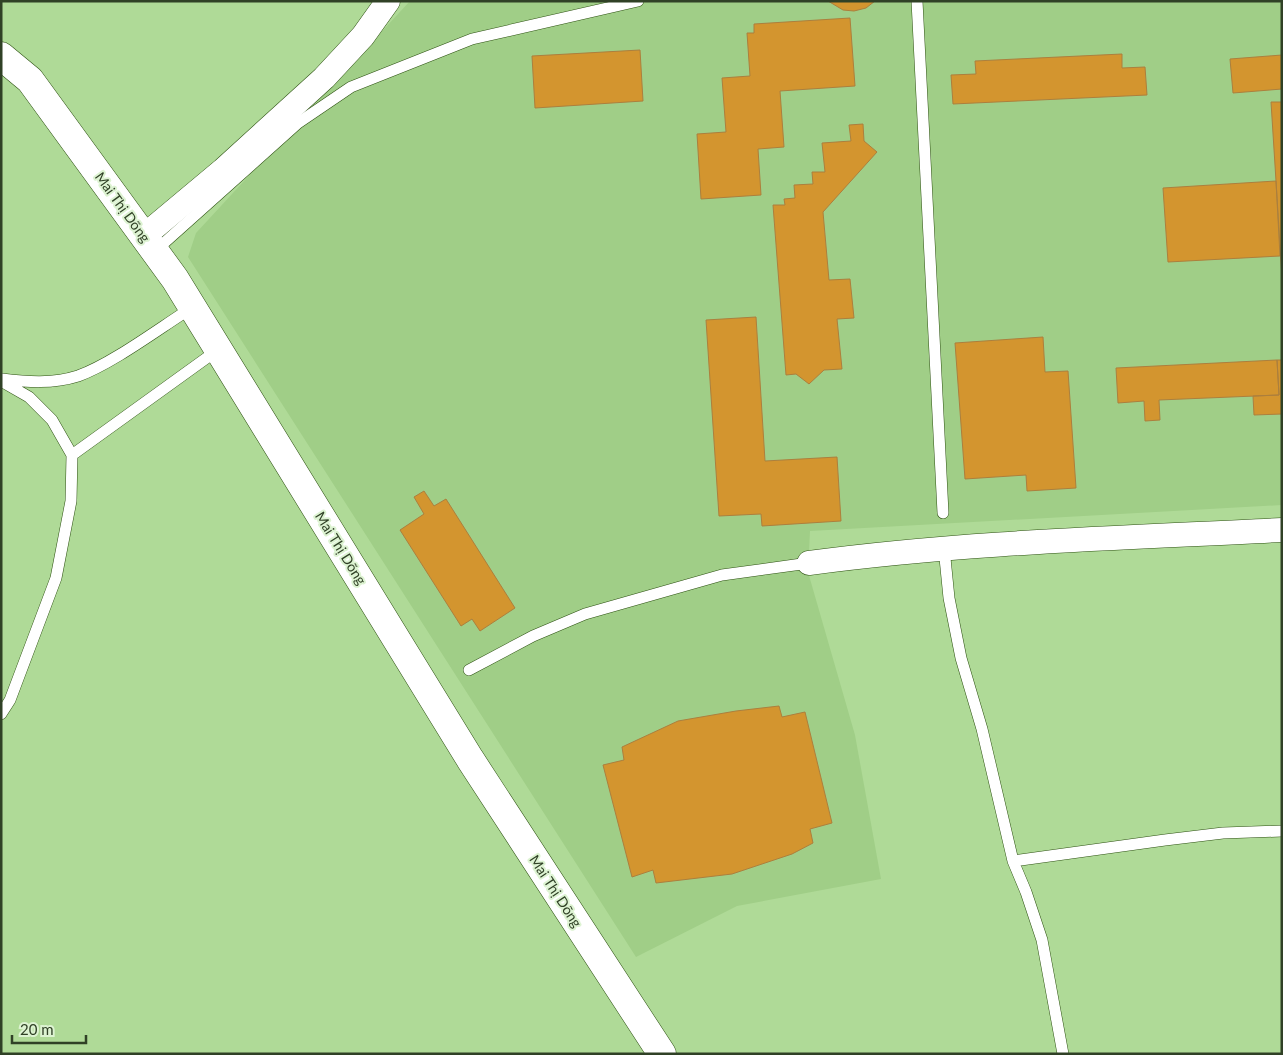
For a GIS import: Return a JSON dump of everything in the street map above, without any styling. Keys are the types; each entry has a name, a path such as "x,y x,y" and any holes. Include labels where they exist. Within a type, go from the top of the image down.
{"street":[{"path":"150,244 223,170 324,78 363,36 388,1"},
{"name":"Mai Thị Dõng","path":"1,56 30,80 150,244 193,307 470,759 662,1054"},
{"path":"809,562 886,552 944,548 1282,530"}],"lane":[{"path":"150,244 298,123 351,87 472,39 638,1"},
{"path":"917,1 943,514"},
{"path":"1,380 34,383 78,376 110,360 193,307"},
{"path":"72,455 219,350"},
{"path":"1,380 29,397 52,420 72,455 71,501 56,578 10,700 1,714"},
{"path":"944,548 949,598 961,658 982,729 1012,861 1026,892 1042,940 1063,1054"},
{"path":"469,670 533,636 584,614 722,575 809,562"},
{"path":"1012,861 1223,833 1282,831"}],"shaded area":[{"path":"410,1 1282,1 1282,505 810,531 808,572 855,735 881,879 737,906 636,957 188,257 196,233"}],"building":[{"path":"828,1 875,1 866,8 854,11 843,10"},
{"path":"850,18 855,86 780,91 784,147 758,149 761,195 701,199 697,134 726,132 722,78 750,76 747,33 754,33 754,24"},
{"path":"640,50 643,101 535,108 532,56"},
{"path":"1122,54 1122,68 1145,67 1147,95 953,104 951,75 976,74 975,61"},
{"path":"1282,55 1282,89 1233,93 1230,59"},
{"path":"1271,102 1282,102 1282,278 1276,181"},
{"path":"863,124 864,141 877,152 823,212 829,280 850,279 854,318 837,319 842,369 824,370 809,384 796,374 786,375 773,205 785,205 784,199 795,198 794,185 813,184 812,172 825,172 822,143 851,141 849,125"},
{"path":"1276,181 1280,256 1168,262 1163,188"},
{"path":"756,317 765,461 837,457 841,521 762,526 761,514 719,516 706,320"},
{"path":"1043,337 1045,372 1068,371 1076,488 1027,491 1026,475 965,479 955,343"},
{"path":"1277,360 1279,395 1159,400 1160,420 1145,421 1144,401 1118,403 1116,368"},
{"path":"1277,360 1282,360 1282,414 1254,415 1253,396 1279,395"},
{"path":"424,491 434,506 446,499 515,608 480,631 472,619 461,626 400,530 424,514 414,497"},
{"path":"779,706 782,717 805,712 832,823 810,829 813,843 792,854 732,874 656,883 653,870 632,877 603,765 624,760 622,747 678,721"}]}
